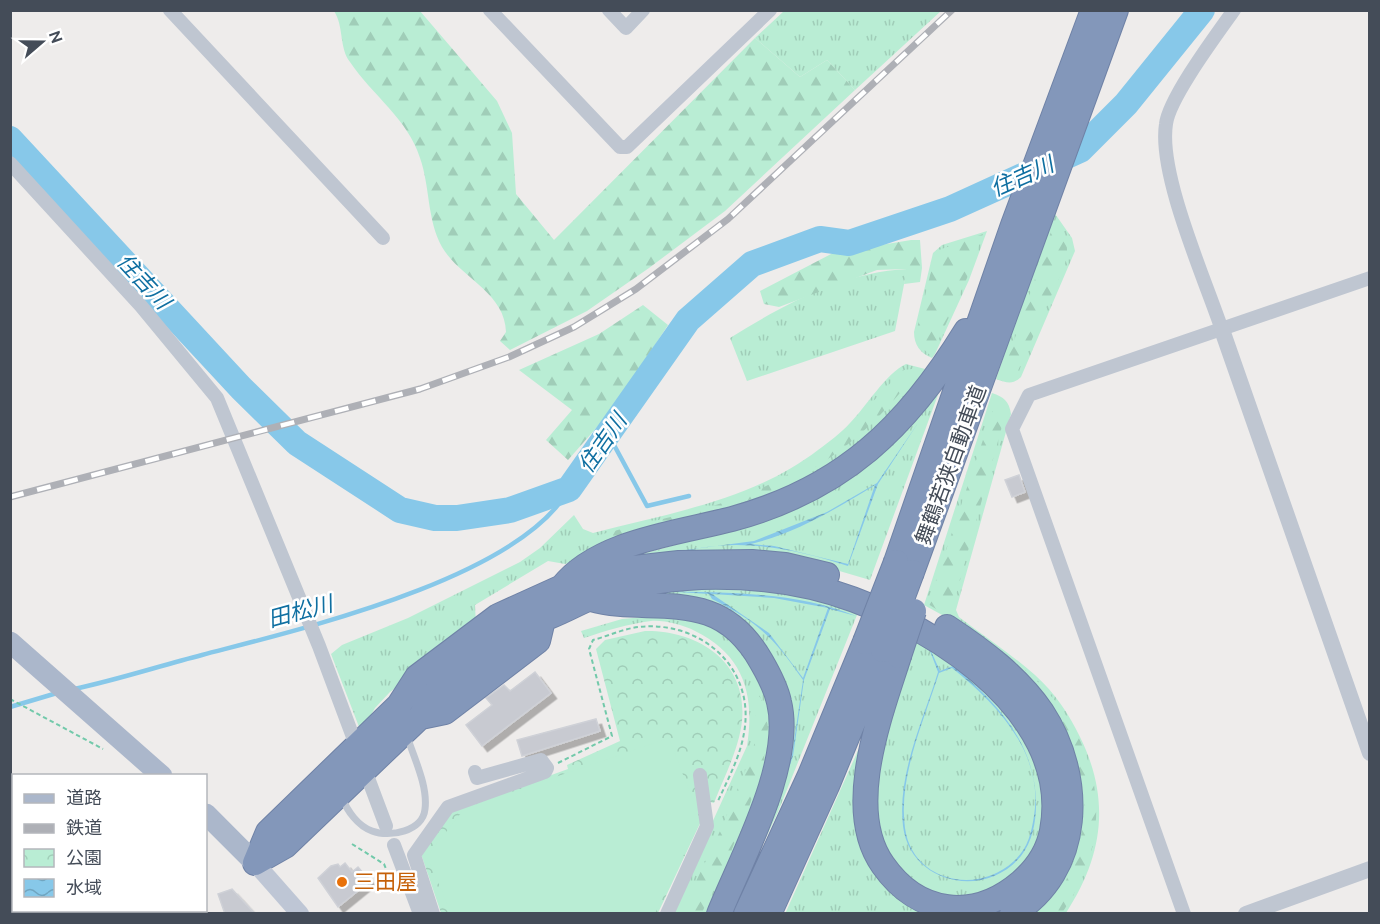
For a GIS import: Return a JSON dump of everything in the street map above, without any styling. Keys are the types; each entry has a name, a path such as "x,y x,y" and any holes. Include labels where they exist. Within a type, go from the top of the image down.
{"highway":[{"name":"舞鶴若狭自動車道","path":"911,570 990,293 1093,10"},
{"name":"舞鶴若狭自動車道","path":"769,914 827,786 882,649 1116,10"},
{"path":"255,863 268,832 533,632 534,613 583,567 617,550 765,508 832,478 857,460 914,406 943,369 990,293"},
{"path":"562,587 634,568 679,563 715,561 784,565 865,587 947,628 976,647 1019,684 1042,713 1059,747 1069,782 1070,826 1060,861 1042,891 1012,914"},
{"path":"338,780 399,705 417,677 498,616 534,613 661,580 704,577 765,580 812,587 855,601 923,631 956,653 993,683 1016,708 1036,740 1048,769 1053,800 1053,830 1043,856 1030,874 1004,897 988,905 958,908 929,903 917,898 894,882 873,845 866,806 882,649 911,570"},
{"path":"591,599 614,606 689,609 707,613 723,620 739,633 753,647 769,674 780,703 780,740 771,790 719,914"},
{"name":"舞鶴若狭自動車道","path":"746,914 810,775 882,649"}],"main road":[{"path":"10,642 160,774"},
{"path":"207,815 255,863 300,914"}],"street":[{"path":"170,10 382,238"},
{"path":"490,10 620,147 627,147 770,10"},
{"path":"609,10 626,28 643,10"},
{"path":"1234,10 1189,76 1166,122 1165,146 1169,176 1370,753"},
{"path":"10,163 141,306 217,398 319,646 352,737"},
{"path":"1184,914 1012,429 1029,395 1370,278"},
{"path":"433,914 414,855 448,807 545,772 547,768 541,760 477,778 474,772"},
{"path":"667,914 707,826 700,775"},
{"path":"368,778 386,826"},
{"path":"394,845 420,914"},
{"path":"1246,914 1370,869"}],"lane":[{"path":"338,780 347,811 370,831 384,835 401,832 419,822 425,809 413,724"}],"path":[{"path":"547,768 612,736 589,649 594,640 637,627 665,628 688,633 710,643 724,657 738,676 745,702 745,731 737,760 707,826"},
{"path":"10,699 110,753"},
{"path":"352,844 384,864 397,894"}],"green space":[{"path":"334,11 420,11 497,101 512,133 516,194 554,240 755,38 800,77 827,60 855,90 725,211 587,311 510,350 500,341 506,332 504,318 498,306 459,268 442,247 434,226 423,169 414,144 398,119 359,74 347,56"},
{"path":"784,11 941,11 855,90 827,60 800,77 755,38"},
{"path":"1053,211 1072,238 1075,251 1021,377 1010,383 1003,382 996,379"},
{"path":"1055,220 1066,243 1067,254 1064,267 1017,373 1011,377 1002,376"},
{"path":"987,231 969,280 932,358 918,348 914,332 933,253 942,245"},
{"path":"983,234 967,278 931,356 918,344 916,333 936,251"},
{"path":"920,240 922,268 920,282 904,284 906,269 877,270 779,307 764,304 760,291 833,253"},
{"path":"907,269 895,331 747,381 730,338 792,302 837,283 883,271"},
{"path":"643,305 668,325 613,409 568,460 546,440 572,410 519,370 599,334"},
{"path":"906,364 925,369 914,386 862,442 828,467 784,491 565,564 548,561 475,605 476,626 390,692 375,708 361,732 331,654 342,645 408,618 520,562 540,548 574,515 583,529 593,533 710,503 766,481 793,467 835,437 891,375"},
{"path":"912,369 916,372 897,396 856,438 833,456 782,486 726,508 641,528 598,545 592,537 735,499 780,479 831,443 903,370"},
{"path":"934,389 939,392 870,580 819,565 628,558 747,525"},
{"path":"992,393 1005,400 1011,414 956,610 959,617 1017,660 1049,689 1071,720 1090,760 1099,805 1095,849 1088,870 1066,913 1029,913 1079,828 953,621 924,605"},
{"path":"996,401 1003,404 1006,409 1004,419 953,606 956,617 1026,670 1058,705 1076,732 1088,761 1095,792 1096,822 1091,853 1079,883 1062,913 1036,913 1065,883 1080,845 1085,801 1077,760 1057,717 965,627 928,604"},
{"path":"685,585 787,591 859,610 778,812 735,904 771,807 768,658 652,595"},
{"path":"665,615 707,625 729,637 739,646 756,672 766,702 770,732 767,764 759,795 748,826 709,913 671,913 747,746 749,710 742,678 735,664 712,641 679,625 651,621 584,638 581,631 622,619"},
{"path":"645,631 683,636 715,653 728,666 737,681 742,700 742,721 731,763 714,803 710,802 658,913 441,913 421,854 450,812 568,769 567,765 620,741 596,649 605,640"},
{"path":"915,636 982,683 1026,736 1042,779 1044,826 1029,862 993,891 950,898 929,892 899,870 887,853 875,815 877,772"},
{"path":"757,694 766,712 767,738 761,769 750,802 724,868 702,913 681,913 721,829 752,754 757,731 753,698"},
{"path":"669,738 698,814 698,826 655,913 451,913 427,856 465,808"},
{"path":"860,746 864,747 860,838 936,913 785,914"}],"water":[{"path":"918,423 878,484 848,566 819,557 848,564 875,485 830,511 800,527 751,544 774,546 809,555 750,545 716,546 754,541 827,512 877,483"},
{"path":"700,548 664,555 648,555"},
{"path":"662,591 736,593 785,598 833,608 856,616 830,609 804,680 793,756 771,821 792,755 803,680 764,632 742,615 712,599 709,594","holes":["712,594 774,598 828,608 803,678 769,633"]},
{"path":"914,641 931,651 940,671 953,666 999,710 1011,726 1022,744 1031,769 1014,732 985,697 952,668 939,673 914,749 905,789 904,808 905,828 910,846 920,860 933,871 947,878 934,873 919,861 909,846 903,826 902,806 907,767 938,672 930,651"},
{"path":"1035,794 1034,825 1025,851 1006,870 988,878 970,881 948,878 965,880 982,878 999,872 1014,861 1023,851 1032,829"}],"building":[{"path":"1019,475 1025,492 1012,497 1005,480"},
{"path":"535,672 551,693 482,746 466,725 492,705 486,698 504,685 510,691"},
{"path":"596,719 600,731 522,756 517,740"},
{"path":"345,863 352,872 358,867 370,881 338,907 318,878 331,866 338,864 340,867"},
{"path":"232,889 255,914 225,914 218,894"}],"waterway":[{"name":"住吉川","path":"10,139 241,388 297,443 400,510 435,518 457,518 510,510 569,489 688,320 752,264 820,239 849,243 950,209 1080,150 1126,104 1202,10"},
{"path":"607,432 647,506 689,496"},
{"name":"田松川","path":"74,689 292,631 402,596 456,574 504,549 543,521 569,489"},
{"name":"田松川","path":"10,707 57,693"}],"railway":[{"path":"10,497 420,389 509,357 574,327 636,289 728,219 952,10"}],"place":[{"name":"三田屋","path":"342,882"}]}
